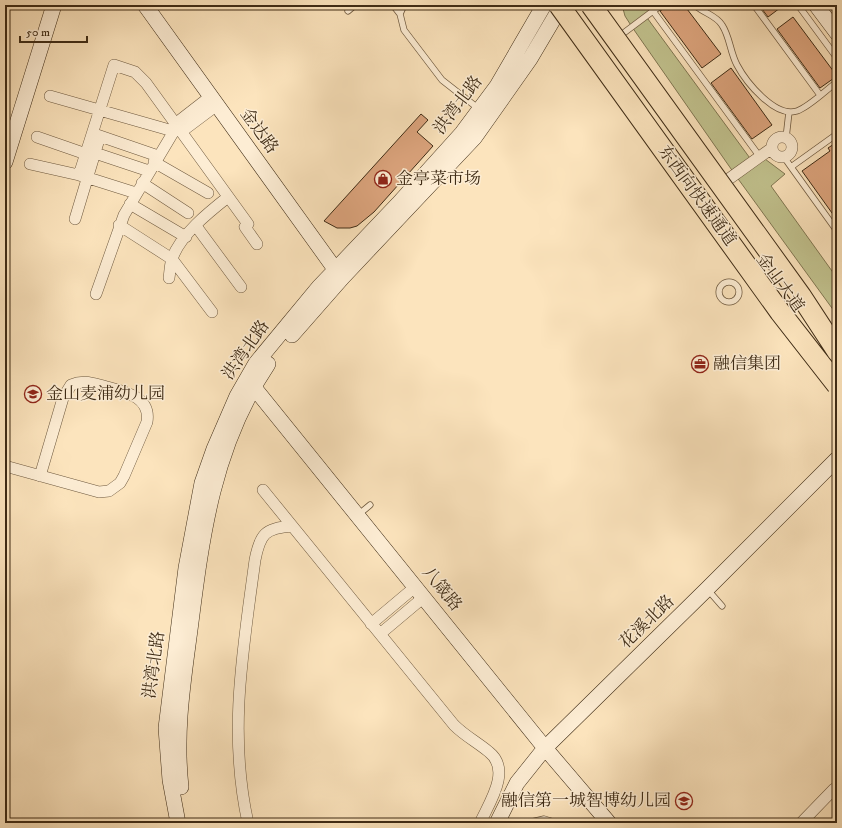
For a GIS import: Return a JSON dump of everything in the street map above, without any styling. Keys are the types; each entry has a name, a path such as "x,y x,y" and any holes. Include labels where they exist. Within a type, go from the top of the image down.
{"highway":[{"name":"东西向快速通道","path":"591,5 797,290 837,351"},
{"name":"东西向快速通道","path":"554,8 780,312 837,386"}],"main road":[{"path":"5,162 54,5"},
{"name":"金达路","path":"145,5 339,273"},
{"name":"洪湾北路","path":"485,114 509,66 544,5"},
{"name":"金山大道","path":"599,5 650,75 698,157 837,347"},
{"path":"816,5 837,34"},
{"name":"洪湾北路","path":"188,823 181,787 178,723 201,546 209,504 219,469 250,382 265,350 339,273 451,164 485,114 530,59 554,8"},
{"name":"金山大道","path":"554,8 667,165 743,279 837,393"},
{"name":"洪湾北路","path":"178,823 169,773 166,728 186,568 197,505 208,464 237,396 250,382"},
{"name":"八箴路","path":"250,382 545,748 609,823"},
{"name":"花溪北路","path":"497,823 519,779 545,748 837,459"}],"street":[{"path":"75,219 83,177 96,135 99,110 114,65 140,76 176,128 248,224 245,227 257,244"},
{"path":"50,96 99,110 176,128"},
{"path":"96,294 119,225 154,163 176,128 214,101"},
{"path":"96,135 154,163 208,193"},
{"path":"37,137 90,153 154,163"},
{"path":"720,186 772,148 772,144 776,139 786,138 791,142 792,149 788,155 784,157 776,155 772,148"},
{"path":"30,164 83,177 136,193"},
{"path":"142,183 188,213"},
{"path":"169,278 172,259 186,237 228,197"},
{"path":"130,204 186,237"},
{"path":"119,225 172,259 212,312"},
{"path":"196,226 241,287"},
{"path":"5,466 40,476 99,492 109,491 120,483 124,476 147,422 148,416 146,406 136,396 129,393 84,381 71,385 63,398 40,476"},
{"path":"263,490 454,725 467,738 491,753 497,762 500,770 498,779 480,823"},
{"path":"248,823 240,778 237,729 239,684 255,560 259,543 264,535 278,527 292,526"},
{"path":"371,624 420,592"},
{"path":"380,634 420,592"},
{"path":"801,823 836,791"}],"lane":[{"path":"348,11 355,5"},
{"path":"393,5 400,14 404,30 439,77 485,114"},
{"path":"400,14 404,5"},
{"path":"621,35 662,5"},
{"path":"695,5 722,24 737,65 755,89 771,104 789,112 799,110 837,82"},
{"path":"754,5 820,95"},
{"path":"798,5 837,58"},
{"path":"653,11 760,157"},
{"path":"786,138 789,112"},
{"path":"791,167 837,134"},
{"path":"784,157 837,231"},
{"path":"358,515 370,505"},
{"path":"707,589 722,606"},
{"path":"527,823 544,819 557,823"}],"green space":[{"path":"622,5 657,5 645,15 755,165 765,159 785,174 771,186 837,278 837,315 736,176 632,27 625,16"}],"building":[{"path":"669,5 684,5 721,54 702,68 660,11"},
{"path":"759,5 784,5 768,17"},
{"path":"793,17 837,76 820,88 777,29"},
{"path":"731,68 772,125 752,139 711,83"},
{"name":"金亭菜市场","path":"421,114 428,120 417,132 433,146 374,212 357,226 350,228 337,228 324,221"},
{"path":"837,142 837,220 802,171 830,151 828,148"}],"place":[{"name":"金亭菜市场","path":"383,179"},
{"name":"融信集团","path":"700,364"},
{"name":"金山麦浦幼儿园","path":"33,394"},
{"name":"融信第一城智博幼儿园","path":"684,801"}]}
